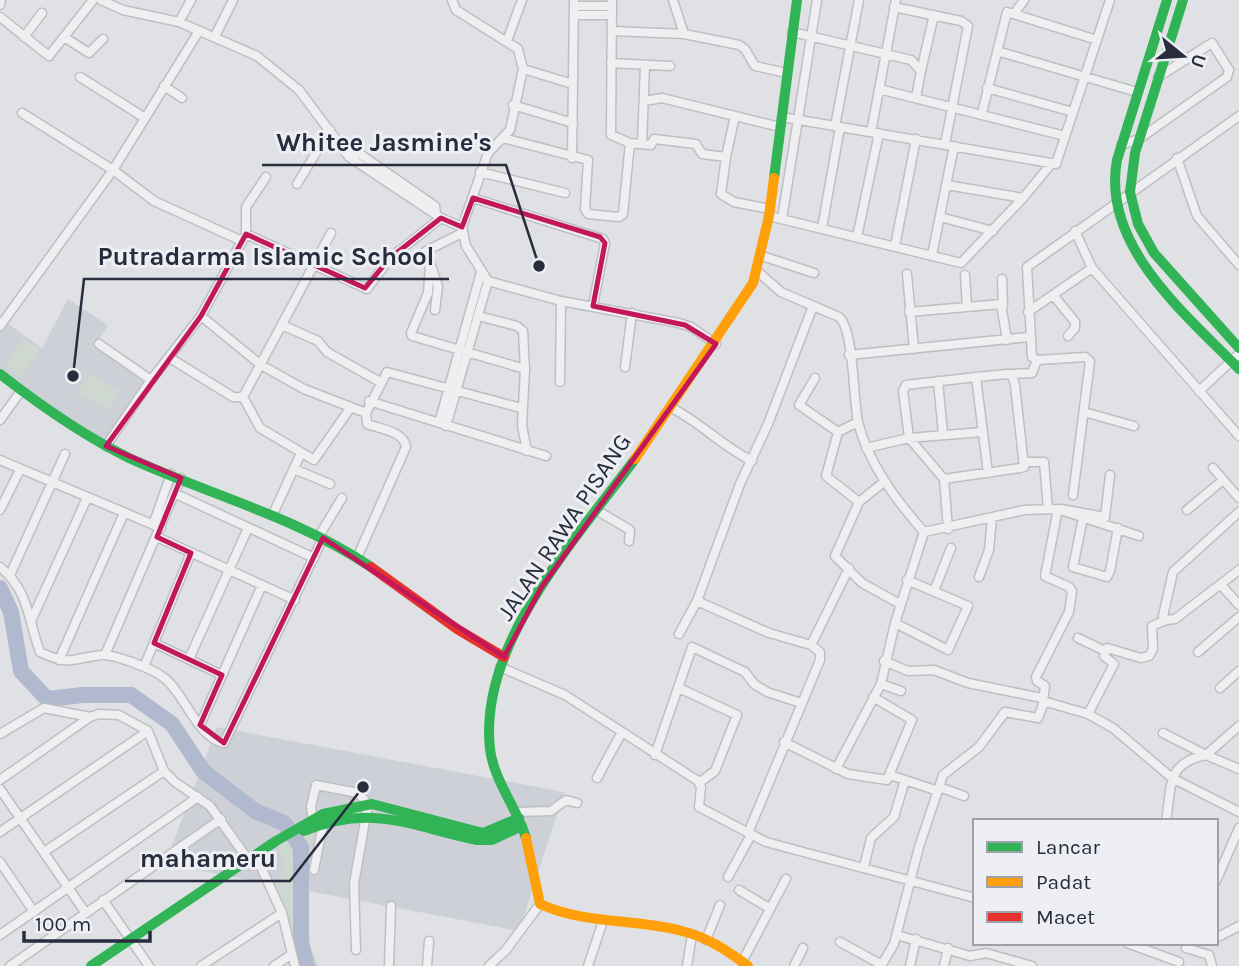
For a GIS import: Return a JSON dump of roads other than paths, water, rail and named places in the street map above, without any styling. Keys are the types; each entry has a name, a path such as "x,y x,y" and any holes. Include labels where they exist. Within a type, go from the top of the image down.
{"street":[{"path":"0,18 49,56 93,0"},
{"path":"101,0 122,10 179,22 215,36 257,56 274,68 299,90 356,163 394,181 462,230 481,272 488,281 561,301 685,325 716,344"},
{"path":"122,10 127,0"},
{"path":"179,22 191,0"},
{"path":"215,36 233,0"},
{"path":"424,307 439,312 438,286 426,251 462,230 488,153 509,130 523,69 518,49 456,10 452,0"},
{"path":"507,41 522,0"},
{"path":"673,0 684,34"},
{"name":"JALAN RAWA PISANG","path":"0,374 65,423 106,446 273,514 321,537 357,558 502,662 536,596 672,408 752,286 762,256 769,213 797,0"},
{"path":"782,219 800,120 817,0"},
{"path":"822,228 859,0"},
{"path":"1014,14 1024,0"},
{"path":"1167,0 1137,92 1114,183 1116,201 1129,239 1141,260 1235,361 1199,391"},
{"path":"1183,0 1137,140 1129,192 1139,224 1154,253 1239,348"},
{"path":"644,102 662,98 735,116 781,122 800,120 1056,164 1097,40 1107,1"},
{"path":"857,237 875,132 879,89 895,4 965,22 968,30 953,106 947,185 932,255"},
{"path":"572,158 574,7 612,7 610,134 630,143 651,145 654,139 696,144 702,154 726,157"},
{"path":"982,113 1007,12 1097,40"},
{"path":"24,37 42,13"},
{"path":"916,98 934,15"},
{"path":"612,31 684,34 739,45 755,65 787,73"},
{"path":"0,326 113,170 199,32"},
{"path":"792,32 886,52 911,60 921,71"},
{"path":"64,37 89,53 103,39"},
{"path":"1123,144 1137,140 1227,77 1230,70 1212,43 1158,77"},
{"path":"997,51 1137,92"},
{"path":"611,63 670,66"},
{"path":"642,144 645,65"},
{"path":"523,69 573,84"},
{"path":"80,77 145,118"},
{"path":"164,86 182,98"},
{"path":"987,88 1073,111"},
{"path":"879,89 1065,136"},
{"path":"513,105 573,123"},
{"path":"22,113 113,170 154,201 314,264 367,289 390,258 439,216"},
{"path":"735,116 721,194 734,202 782,219 962,262 1052,163"},
{"path":"1073,495 1089,359 1037,360 1032,357 1027,267 1116,201 1239,116"},
{"path":"297,184 330,130"},
{"path":"503,138 589,162 587,213 619,217 623,214 630,143"},
{"path":"895,246 916,139"},
{"path":"1177,158 1197,216 1239,265"},
{"path":"481,172 565,193"},
{"path":"106,446 150,380 201,316 244,238 246,207 266,177"},
{"path":"947,185 1023,198"},
{"path":"472,198 603,239 605,243 593,306"},
{"path":"940,217 993,231"},
{"path":"1075,231 1091,268 1239,436"},
{"path":"243,397 331,233"},
{"path":"762,256 814,273"},
{"path":"430,265 429,288 424,307 411,333 412,337 525,369"},
{"path":"1028,312 1091,268"},
{"path":"757,271 781,292 845,322 859,422 866,448 885,481 924,532"},
{"path":"442,425 464,352 481,272"},
{"path":"907,274 914,349"},
{"path":"965,275 967,307"},
{"path":"1002,279 1007,340"},
{"path":"464,352 488,281"},
{"path":"1054,296 1075,323 1075,328 1068,336"},
{"path":"559,382 561,301"},
{"path":"909,312 1003,305"},
{"path":"679,634 697,601 813,306"},
{"path":"625,367 632,313"},
{"path":"201,316 261,365 304,389 366,413"},
{"path":"478,316 521,328 525,339 521,408 527,451"},
{"path":"282,325 318,341 327,352 380,382"},
{"path":"849,355 1029,337"},
{"path":"99,344 150,380"},
{"path":"170,358 233,397 243,397"},
{"path":"948,529 944,480 909,438 904,388 938,381 1032,373 1037,360"},
{"path":"357,558 406,447 404,438 399,434 367,424 369,401 384,373 390,372 521,408"},
{"path":"944,480 1022,468 1024,461 1015,385 1010,374"},
{"path":"976,377 988,473"},
{"path":"815,378 799,405 838,432"},
{"path":"938,381 943,434"},
{"path":"0,420 21,391"},
{"path":"243,397 260,428 301,453 317,459 351,407"},
{"path":"369,401 546,456"},
{"path":"672,408 699,422 730,450 751,461"},
{"path":"1084,412 1134,426"},
{"path":"859,422 838,432 826,477 859,502"},
{"path":"866,448 909,438 982,432"},
{"path":"273,514 301,453"},
{"path":"10,575 65,454"},
{"path":"0,460 157,527"},
{"path":"1024,461 1044,462 1048,509"},
{"path":"1213,468 1239,498"},
{"path":"294,469 330,484"},
{"path":"0,510 20,470"},
{"path":"924,532 948,529 1024,510 1059,509 1106,516 1110,475"},
{"path":"157,527 176,494 176,476"},
{"path":"105,654 158,537 157,527 176,476"},
{"path":"1187,510 1223,480"},
{"path":"885,481 859,502 835,552 835,558 849,568 862,583 900,604"},
{"path":"176,494 314,558"},
{"path":"33,619 88,498"},
{"path":"0,567 10,575 28,603 40,652 70,662 105,654 144,667 163,676 200,725 219,742 228,741 295,600 321,537 342,498"},
{"path":"1059,509 1139,536"},
{"path":"840,942 882,966 892,951 910,880 944,774 979,747 1004,712 1038,718 1045,686 1036,681 1036,677 1069,612 1072,591 1045,576 1059,509"},
{"path":"598,511 630,530 629,541"},
{"path":"1166,620 1163,615 1173,572 1239,512"},
{"path":"58,660 124,513"},
{"path":"979,577 989,550 992,518"},
{"path":"1083,518 1073,567 1100,577 1107,577 1110,571 1118,528"},
{"path":"189,659 248,528"},
{"path":"836,769 881,684 884,661 900,604 924,532"},
{"path":"158,537 295,600"},
{"path":"934,591 951,548"},
{"path":"144,667 191,553"},
{"path":"811,645 849,568"},
{"path":"1078,638 1105,651 1112,648 1141,658 1149,656 1153,649 1152,626 1175,619 1222,586 1239,570"},
{"path":"895,623 948,650 968,606 907,580"},
{"path":"200,725 262,585"},
{"path":"1222,586 1239,605"},
{"path":"697,601 769,633 811,645 820,652 749,834 728,877"},
{"path":"1198,652 1239,617"},
{"path":"154,643 222,675"},
{"path":"655,755 690,649 694,646 748,673 754,684 767,692 801,703"},
{"path":"1088,714 1114,664 1104,656 1105,651"},
{"path":"884,661 908,671 936,670 968,683 1043,700 1088,714 1129,738 1172,778 1239,811"},
{"path":"489,966 506,950 540,904 535,870 519,818 493,765 487,733 502,662 565,695 699,782"},
{"path":"1220,688 1239,671"},
{"path":"881,684 901,691"},
{"path":"679,688 737,715 715,771 699,782"},
{"path":"784,742 836,769 866,779 886,780 911,719 873,697"},
{"path":"0,734 44,708 90,717"},
{"path":"0,780 99,713 119,715 148,731 164,771 174,782 198,797 221,820 254,861 282,913 295,966"},
{"path":"1166,819 1172,778 1187,760 1206,755 1239,726"},
{"path":"0,832 148,731"},
{"path":"597,778 622,732"},
{"path":"1163,733 1239,769"},
{"path":"44,852 164,771"},
{"path":"890,775 964,796"},
{"path":"864,867 871,838 894,817 905,780"},
{"path":"699,782 701,810 749,834 776,845 973,897"},
{"path":"314,870 314,822 311,807 317,785 358,793 368,809 354,884 356,950"},
{"path":"0,789 85,912"},
{"path":"1,933 198,797"},
{"path":"91,966 132,942 277,843 314,822 368,809 469,839 491,835 519,818 551,811 566,800 577,803"},
{"path":"10,966 221,820"},
{"path":"1218,876 1239,828"},
{"path":"0,862 34,912"},
{"path":"540,904 552,911 602,924 692,935 706,940 746,965 769,908 786,880"},
{"path":"739,890 769,908"},
{"path":"103,900 149,966"},
{"path":"706,940 720,905"},
{"path":"389,966 391,906"},
{"path":"201,966 282,913"},
{"path":"588,966 602,924"},
{"path":"1218,937 1239,926"},
{"path":"687,966 692,935"},
{"path":"897,935 971,956 979,952 1002,962 1032,966"},
{"path":"909,966 916,939"},
{"path":"427,966 429,941"},
{"path":"101,966 132,942"},
{"path":"1146,946 1179,964 1187,946 1209,956 1212,966"},
{"path":"794,966 803,948"},
{"path":"944,966 948,948"},
{"path":"274,966 292,954"}],"waterway":[{"path":"0,588 11,612 21,671 47,699 83,695 131,695 172,724 203,771 255,811 284,823 301,847 301,943 307,966"}],"place":[{"name":"Whitee Jasmine's","path":"539,266"},
{"name":"Putradarma Islamic School","path":"73,376"},
{"name":"mahameru","path":"363,787"}]}
